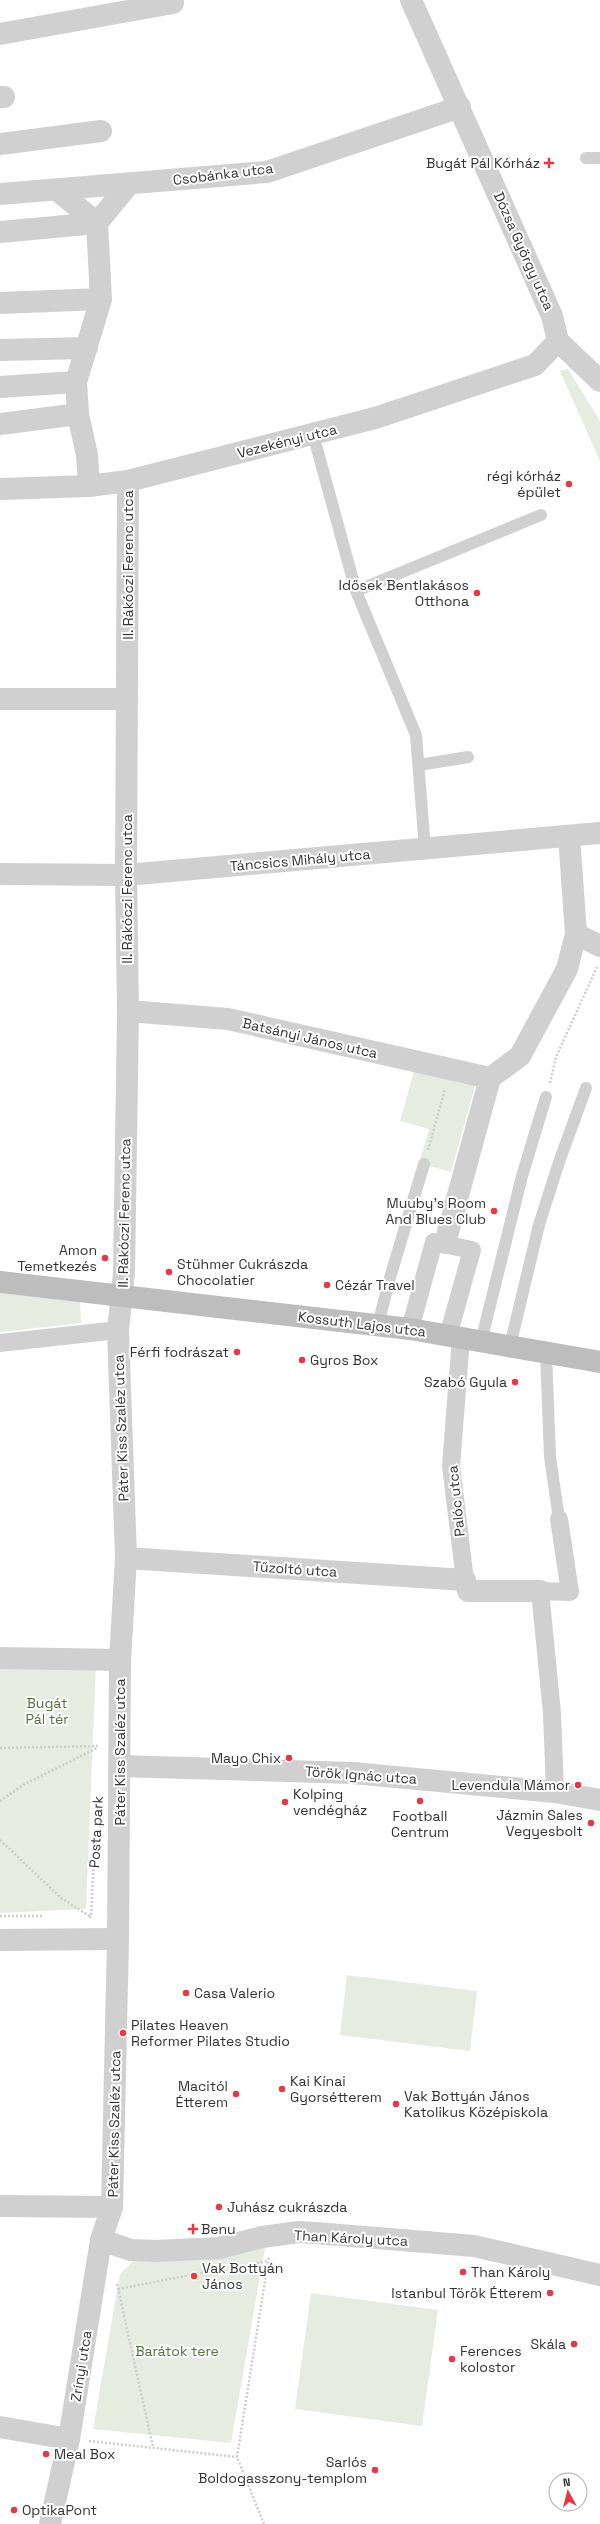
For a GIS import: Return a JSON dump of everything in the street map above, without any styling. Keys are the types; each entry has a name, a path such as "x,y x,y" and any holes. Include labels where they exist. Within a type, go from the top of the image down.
{"main road":[{"name":"Kossuth Lajos utca","path":"0,1282 410,1329 600,1362"}],"street":[{"name":"Dózsa György utca","path":"411,0 552,316 558,341"},
{"path":"0,34 172,3"},
{"name":"Csobánka utca","path":"0,194 267,172 460,107"},
{"path":"0,144 101,131"},
{"path":"89,486 86,454 78,414 76,382 101,299 97,223 129,184"},
{"path":"57,190 97,223"},
{"path":"0,232 97,223"},
{"path":"0,303 101,299"},
{"path":"558,341 600,381"},
{"name":"Vezekényi utca","path":"0,490 89,486 128,481 375,418 535,364 558,341"},
{"path":"0,350 87,348"},
{"path":"0,387 76,382"},
{"path":"0,424 78,414"},
{"name":"II. Rákóczi Ferenc utca","path":"122,1296 128,1011 126,876 128,481"},
{"path":"0,699 127,699"},
{"name":"Táncsics Mihály utca","path":"0,874 126,876 600,833"},
{"path":"410,1329 434,1242 445,1243 490,1078 520,1056 567,969 576,934 569,836"},
{"path":"576,934 600,946"},
{"name":"Batsányi János utca","path":"128,1011 228,1019 490,1078"},
{"name":"Palóc utca","path":"445,1243 472,1250 451,1466 465,1580"},
{"name":"Páter Kiss Szaléz utca","path":"112,2208 118,1938 120,1660 126,1558 118,1330 122,1296"},
{"path":"0,1343 118,1330"},
{"path":"465,1580 468,1591 570,1592 559,1519"},
{"name":"Tűzoltó utca","path":"126,1558 465,1580"},
{"path":"540,1591 552,1714 555,1792"},
{"path":"0,1658 120,1660"},
{"name":"Török Ignác utca","path":"120,1766 353,1772 555,1792 600,1800"},
{"path":"0,1940 118,1938"},
{"path":"0,2206 112,2208"},
{"name":"Zrínyi utca","path":"50,2524 68,2439 101,2240 112,2208"},
{"name":"Than Károly utca","path":"101,2240 131,2250 155,2251 219,2248 271,2236 299,2232 474,2246 600,2275"},
{"path":"0,2427 68,2439"}],"lane":[{"path":"586,158 600,158"},
{"path":"313,434 356,591 416,735 425,849"},
{"path":"356,591 541,515"},
{"path":"419,765 468,757"},
{"path":"510,1346 539,1225 559,1162 586,1088"},
{"path":"463,1339 519,1190 546,1096"},
{"path":"378,1325 389,1281 424,1164"},
{"path":"546,1352 550,1457 559,1519"}],"path":[{"path":"546,1096 556,1057 600,962"},
{"path":"424,1164 451,1069"},
{"path":"100,1739 100,1754"},
{"path":"0,1748 100,1746"},
{"path":"0,1802 24,1785 81,1758 100,1746"},
{"name":"Posta park","path":"92,1917 96,1832"},
{"path":"0,1840 61,1898 92,1917"},
{"path":"0,1916 46,1916"},
{"path":"84,1917 92,1917"},
{"path":"264,2524 237,2457 271,2236"},
{"path":"238,2266 268,2261"},
{"path":"118,2289 216,2271"},
{"path":"116,2282 153,2447"},
{"path":"68,2439 237,2457"}],"green space":[{"path":"568,369 600,421 600,461 560,371"},
{"path":"417,1061 478,1075 451,1172 419,1163 429,1129 400,1121"},
{"path":"0,1293 80,1302 81,1323 0,1332"},
{"name":"Bugát Pál tér","path":"96,1663 86,1909 0,1913 0,1664"},
{"path":"347,1975 477,1991 470,2051 340,2035"},
{"name":"Barátok tere","path":"265,2248 231,2443 93,2429 120,2274 133,2261 181,2260"},
{"path":"311,2293 438,2310 422,2426 295,2409"}],"place":[{"name":"Bugát Pál Kórház","path":"549,163"},
{"name":"régi kórház épület","path":"569,484"},
{"name":"Idősek Bentlakásos Otthona","path":"477,593"},
{"name":"Muuby's Room And Blues Club","path":"494,1211"},
{"name":"Amon Temetkezés","path":"105,1258"},
{"name":"Stühmer Cukrászda Chocolatier","path":"169,1272"},
{"name":"Cézár Travel","path":"327,1285"},
{"name":"Férfi fodrászat","path":"237,1352"},
{"name":"Gyros Box","path":"302,1360"},
{"name":"Szabó Gyula","path":"515,1382"},
{"name":"Mayo Chix","path":"289,1758"},
{"name":"Levendula Mámor","path":"578,1785"},
{"name":"Football Centrum","path":"420,1801"},
{"name":"Kolping vendégház","path":"285,1802"},
{"name":"Jázmin Sales Vegyesbolt","path":"591,1823"},
{"name":"Casa Valerio","path":"186,1993"},
{"name":"Pilates Heaven Reformer Pilates Studio","path":"123,2033"},
{"name":"Kai Kínai Gyorsétterem","path":"282,2089"},
{"name":"Macitól Étterem","path":"236,2094"},
{"name":"Vak Bottyán János Katolikus Középiskola","path":"396,2104"},
{"name":"Juhász cukrászda","path":"219,2207"},
{"name":"Benu","path":"193,2229"},
{"name":"Than Károly","path":"463,2272"},
{"name":"Vak Bottyán János","path":"194,2276"},
{"name":"Istanbul Török Étterem","path":"550,2293"},
{"name":"Skála","path":"574,2344"},
{"name":"Ferences kolostor","path":"452,2359"},
{"name":"Meal Box","path":"46,2454"},
{"name":"Sarlós Boldogasszony-templom","path":"375,2470"},
{"name":"OptikaPont","path":"14,2510"}]}
